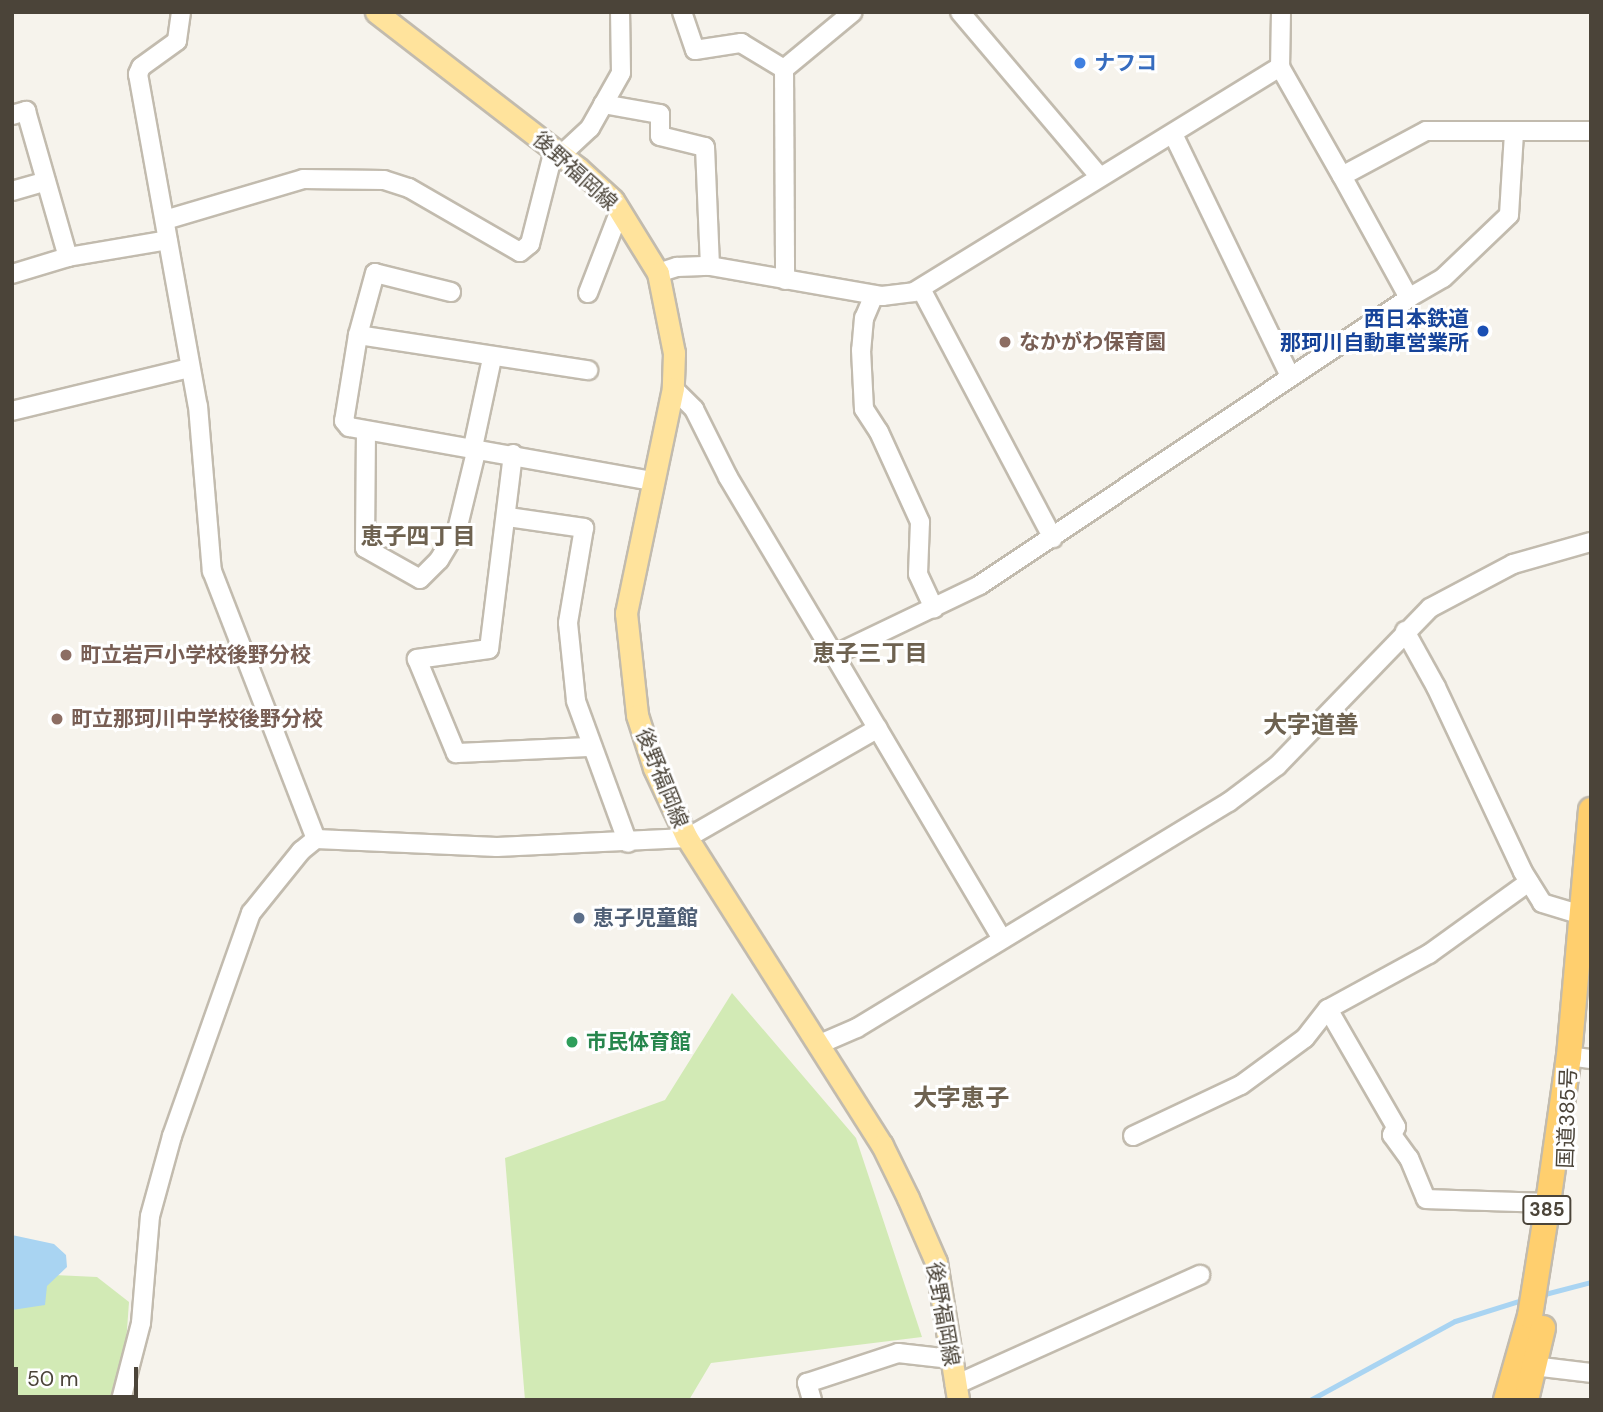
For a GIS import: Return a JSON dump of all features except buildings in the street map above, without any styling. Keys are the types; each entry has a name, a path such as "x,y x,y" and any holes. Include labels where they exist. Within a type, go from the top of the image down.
{"highway":[{"name":"385","path":"1580,1058 1591,810"},
{"name":"国道385号","path":"1526,1400 1527,1366 1548,1203 1580,1058"},
{"name":"国道385号","path":"1507,1400 1527,1366 1564,1203 1580,1058"}],"main road":[{"name":"後野福岡線","path":"376,12 558,153 620,210 658,274 674,353 673,388 631,573 626,612 628,660 637,715 650,755 687,838 882,1145 936,1262 957,1392"}],"street":[{"path":"181,12 177,41 141,67 138,74 199,413 212,571 316,839"},
{"path":"165,220 303,179 371,179 409,188 520,252 530,244 558,153 590,128 621,72 620,12"},
{"path":"682,12 695,50 741,43 784,69"},
{"path":"784,69 853,12"},
{"path":"960,12 1099,176"},
{"path":"1281,12 1280,67 1409,298"},
{"path":"658,274 677,267 710,266 874,295 921,289 1099,176 1174,134 1280,67"},
{"path":"784,69 785,280"},
{"path":"603,103 660,114 660,136 705,147 710,266"},
{"path":"12,115 26,111 68,257"},
{"path":"1342,176 1426,131 1591,131"},
{"path":"834,655 980,585 1290,376 1443,278 1509,215 1514,133"},
{"path":"1174,134 1290,376"},
{"path":"12,191 46,181"},
{"path":"588,293 620,210"},
{"path":"12,274 68,257 168,240"},
{"path":"451,292 375,273 358,335 344,421 366,431 513,454 652,481"},
{"path":"921,289 1053,538"},
{"path":"874,295 864,318 861,350 864,409 879,432 920,522 918,575 934,609"},
{"path":"358,335 492,358 588,370"},
{"path":"366,431 365,548 420,579 439,560 457,530 492,358"},
{"path":"12,411 190,368"},
{"path":"673,388 694,409 739,498 1002,939"},
{"path":"513,454 508,517 489,649 416,659 456,753 590,747"},
{"path":"508,517 584,528 568,623 576,701 590,747 628,843"},
{"path":"820,1044 857,1028 1177,834 1277,766 1430,608 1467,585 1513,564 1591,542"},
{"path":"1405,631 1529,882 1542,903 1584,924"},
{"path":"121,1400 141,1323 150,1216 172,1136 251,913 285,867 316,839 475,847 628,843 687,838 878,728"},
{"path":"1133,1136 1241,1086 1305,1038 1328,1009 1429,954 1529,882"},
{"path":"1328,1009 1395,1127 1392,1135 1409,1158 1426,1199 1548,1203"},
{"path":"957,1392 1200,1275"},
{"path":"812,1400 807,1383 898,1353 951,1359"},
{"path":"1527,1366 1591,1373"}],"green space":[{"path":"732,993 856,1138 922,1337 711,1363 689,1400 525,1400 505,1158 665,1100"},
{"path":"12,1273 97,1277 129,1302 124,1371 116,1400 12,1400"}],"water":[{"path":"12,1235 54,1244 66,1255 67,1267 47,1286 45,1305 12,1310"}],"waterway":[{"path":"1541,1295 1591,1282"},
{"path":"1310,1400 1455,1321 1525,1299"}],"place":[{"name":"ナフコ","path":"1080,63"},
{"name":"西日本鉄道 那珂川自動車営業所","path":"1483,331"},
{"name":"なかがわ保育園","path":"1005,342"},
{"name":"町立岩戸小学校後野分校","path":"66,655"},
{"name":"町立那珂川中学校後野分校","path":"57,719"},
{"name":"恵子児童館","path":"579,918"},
{"name":"市民体育館","path":"572,1042"}],"district":[{"name":"恵子四丁目","path":"418,536"},
{"name":"恵子三丁目","path":"870,653"},
{"name":"大字道善","path":"1311,725"},
{"name":"大字恵子","path":"961,1098"}]}
